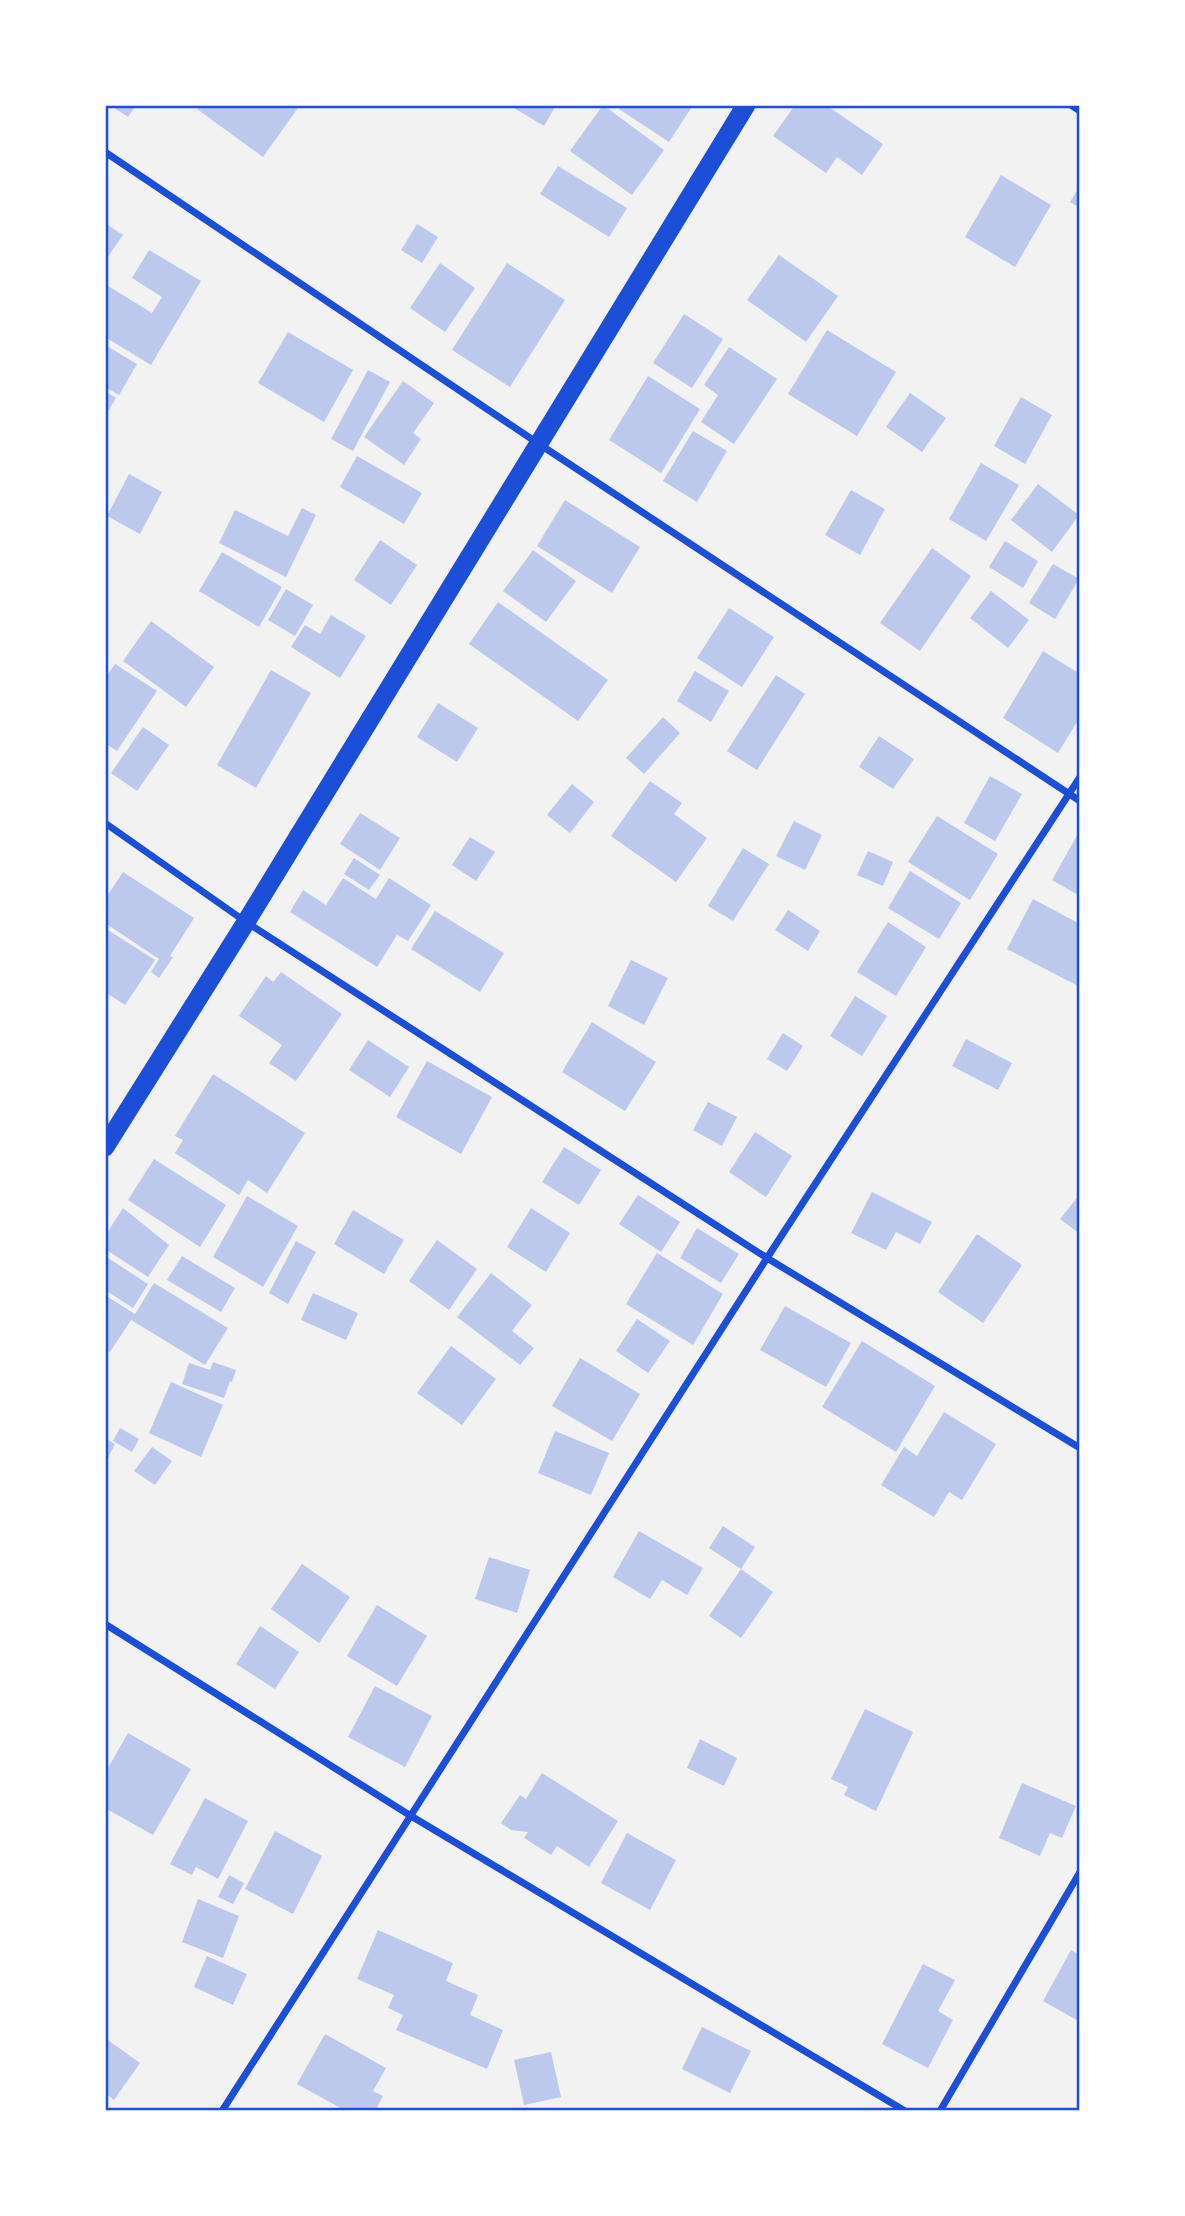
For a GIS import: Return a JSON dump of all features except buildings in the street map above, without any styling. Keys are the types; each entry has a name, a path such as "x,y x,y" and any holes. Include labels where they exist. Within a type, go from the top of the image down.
{"highway":[{"path":"105,1147 246,922 746,105"}],"street":[{"path":"1071,105 1080,110"},
{"path":"105,152 539,444 1080,801"},
{"path":"222,2111 767,1258 1080,777"},
{"path":"105,823 246,922 767,1258 1080,1448"},
{"path":"105,1624 411,1816 905,2111"},
{"path":"940,2111 1080,1872"}]}
